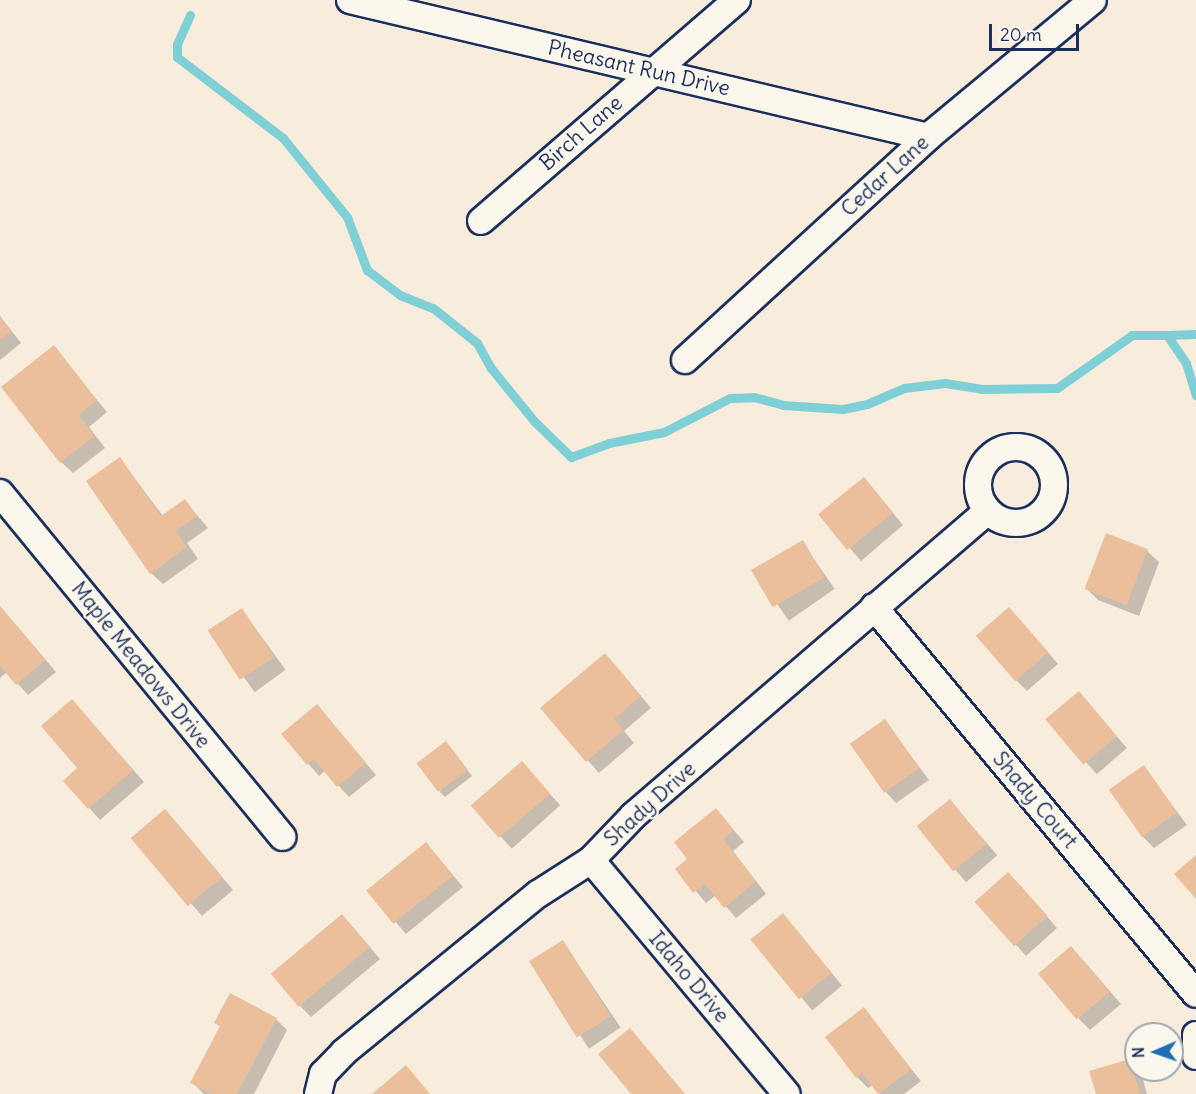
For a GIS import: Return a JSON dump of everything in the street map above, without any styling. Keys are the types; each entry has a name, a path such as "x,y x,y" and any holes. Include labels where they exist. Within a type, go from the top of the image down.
{"street":[{"name":"Birch Lane","path":"481,221 737,0"},
{"name":"Cedar Lane","path":"685,360 928,136 1093,0"},
{"name":"Pheasant Run Drive","path":"367,1 652,72 928,136"},
{"name":"Maple Meadows Drive","path":"0,493 283,837"},
{"name":"Shady Drive","path":"318,1094 323,1074 344,1052 538,894 591,860 633,816 988,511"},
{"name":"Shady Court","path":"874,607 1196,994"},
{"name":"Idaho Drive","path":"591,860 787,1094"},
{"path":"1196,1035 1196,1056"}],"building":[{"path":"0,317 11,331 0,340"},
{"path":"54,345 97,400 79,415 94,436 60,463 1,387"},
{"path":"120,457 161,516 185,499 197,516 176,531 187,547 150,574 86,481"},
{"path":"864,477 893,513 847,550 818,514"},
{"path":"1106,533 1148,549 1127,605 1084,589"},
{"path":"803,540 824,577 773,607 751,570"},
{"path":"0,606 45,660 16,685 0,666"},
{"path":"1009,607 1048,652 1015,681 976,636"},
{"path":"242,608 274,657 240,680 208,630"},
{"path":"605,653 641,696 614,719 623,730 586,762 540,708"},
{"path":"1079,691 1117,736 1083,764 1045,719"},
{"path":"72,699 133,770 88,809 63,781 77,768 41,726"},
{"path":"317,704 366,763 337,787 314,759 307,765 281,734"},
{"path":"885,719 919,768 884,793 850,744"},
{"path":"446,741 468,770 438,792 416,763"},
{"path":"522,761 550,793 499,838 471,806"},
{"path":"1144,765 1177,813 1142,837 1109,790"},
{"path":"950,799 987,844 953,871 917,826"},
{"path":"716,808 734,830 723,839 756,881 724,908 705,884 693,893 675,869 687,859 674,842"},
{"path":"165,809 222,877 188,906 131,838"},
{"path":"426,842 453,875 393,924 366,890"},
{"path":"1196,855 1196,899 1174,874"},
{"path":"1008,872 1047,916 1014,946 975,902"},
{"path":"783,913 831,973 799,999 750,939"},
{"path":"342,914 370,947 298,1007 271,974"},
{"path":"563,940 611,1016 577,1038 529,961"},
{"path":"1071,946 1110,992 1077,1020 1038,974"},
{"path":"230,993 277,1018 237,1094 211,1094 190,1083 220,1026 214,1023"},
{"path":"864,1007 911,1069 878,1094 862,1073 856,1078 825,1037"},
{"path":"630,1028 685,1094 631,1094 598,1054"},
{"path":"1124,1061 1124,1082 1137,1082 1140,1094 1096,1094 1089,1071"},
{"path":"406,1065 430,1094 372,1094"}],"waterway":[{"path":"190,15 177,44 177,57 283,138 347,217 367,270 400,295 433,308 477,343 491,368 534,421 571,457 609,443 664,432 730,398 754,397 783,405 843,409 867,404 904,388 945,383 981,389 1057,388 1132,335 1167,335 1186,363 1196,396"},
{"path":"1167,335 1196,334"}]}
